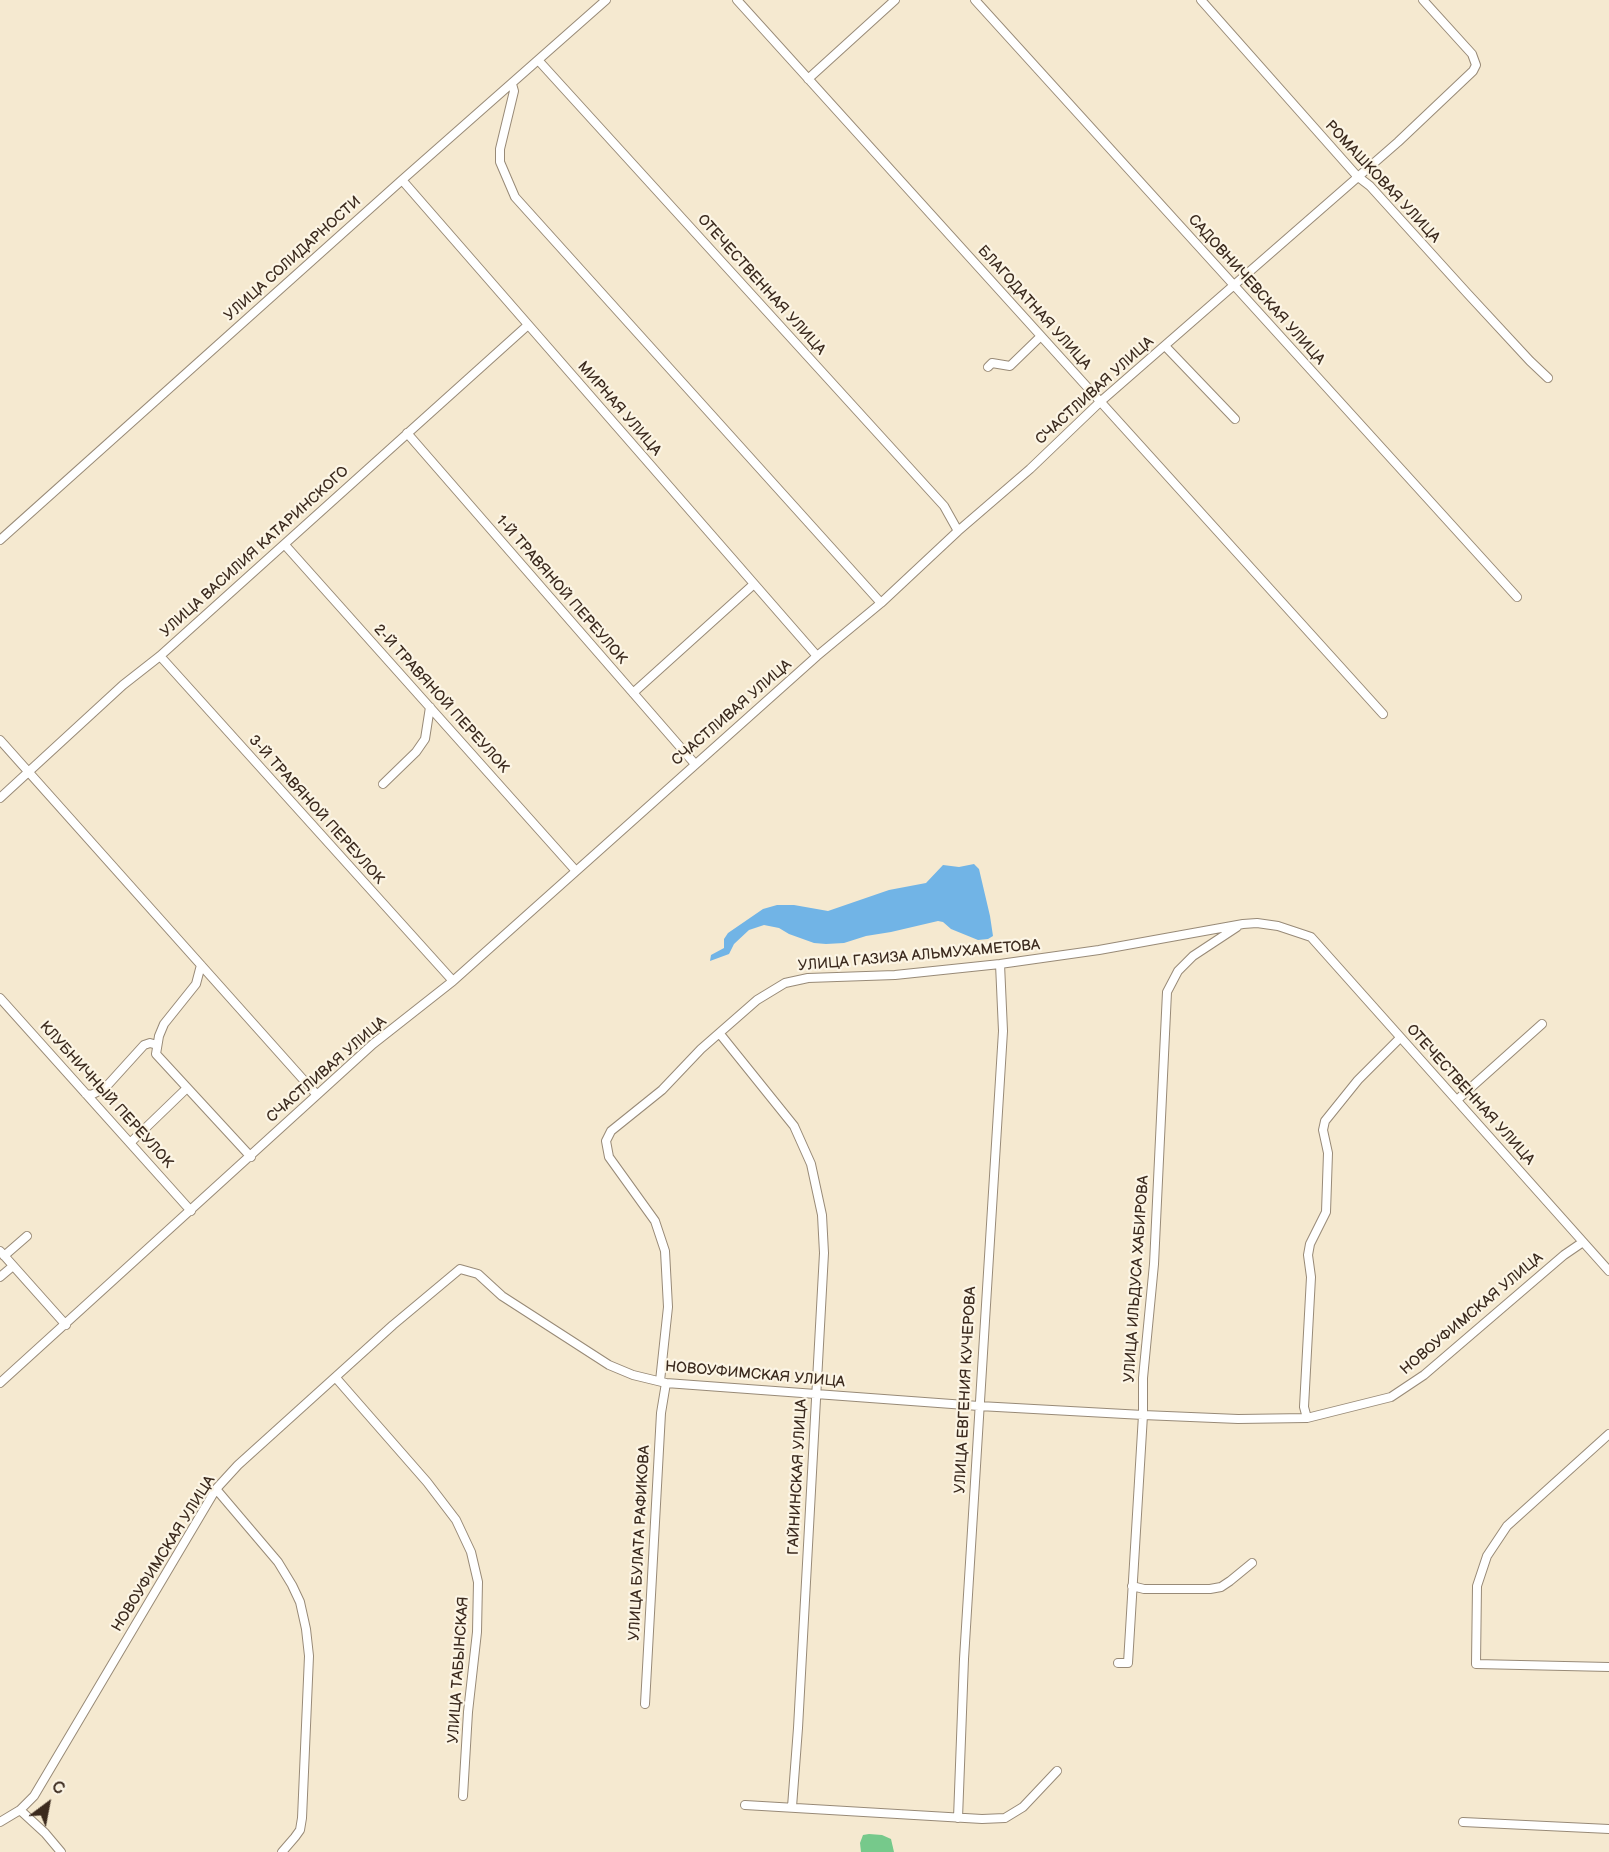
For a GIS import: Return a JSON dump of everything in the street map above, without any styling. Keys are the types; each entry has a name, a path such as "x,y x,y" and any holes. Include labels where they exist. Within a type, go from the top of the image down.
{"street":[{"name":"УЛИЦА СОЛИДАРНОСТИ","path":"0,540 606,0"},
{"path":"808,79 896,0"},
{"name":"САДОВНИЧЕВСКАЯ УЛИЦА","path":"975,0 1517,597"},
{"name":"РОМАШКОВАЯ УЛИЦА","path":"1201,0 1357,176 1371,186 1488,316 1548,378"},
{"name":"СЧАСТЛИВАЯ УЛИЦА","path":"0,1383 373,1044 453,981 817,656 881,603 958,531 1030,469 1100,402 1398,142 1473,71 1475,60 1423,0"},
{"name":"БЛАГОДАТНАЯ УЛИЦА","path":"740,1 1383,714"},
{"name":"ОТЕЧЕСТВЕННАЯ УЛИЦА","path":"538,60 944,506 958,531"},
{"path":"512,84 513,91 500,149 500,162 515,197 881,603"},
{"name":"МИРНАЯ УЛИЦА","path":"402,180 817,656"},
{"name":"УЛИЦА ВАСИЛИЯ КАТАРИНСКОГО","path":"0,798 123,685 160,656 285,545 406,433 528,325"},
{"path":"988,367 992,363 1010,366 1041,336"},
{"path":"1165,346 1234,418"},
{"name":"1-Й ТРАВЯНОЙ ПЕРЕУЛОК","path":"406,433 695,764"},
{"name":"2-Й ТРАВЯНОЙ ПЕРЕУЛОК","path":"285,545 576,871"},
{"path":"633,693 754,584"},
{"name":"3-Й ТРАВЯНОЙ ПЕРЕУЛОК","path":"160,656 453,981"},
{"path":"383,784 416,752 425,739 430,707"},
{"path":"0,740 317,1095"},
{"name":"УЛИЦА ГАЗИЗА АЛЬМУХАМЕТОВА","path":"720,1034 757,1000 785,984 808,978 895,975 1000,964 1099,950 1243,924 1278,926 1311,938"},
{"name":"УЛИЦА ИЛЬДУСА ХАБИРОВА","path":"1118,1663 1128,1663 1143,1415 1143,1378 1154,1264 1167,992 1178,971 1193,956 1243,924"},
{"name":"ОТЕЧЕСТВЕННАЯ УЛИЦА","path":"1311,938 1609,1271"},
{"name":"УЛИЦА ЕВГЕНИЯ КУЧЕРОВА","path":"958,1818 964,1659 1003,1031 1000,964"},
{"path":"201,965 196,984 164,1024 156,1054 251,1156"},
{"name":"КЛУБНИЧНЫЙ ПЕРЕУЛОК","path":"0,998 191,1211"},
{"path":"1457,1100 1542,1024"},
{"name":"УЛИЦА БУЛАТА РАФИКОВА","path":"645,1704 668,1307 665,1251 655,1221 609,1157 606,1141 611,1131 662,1090 701,1049 720,1034"},
{"name":"ГАЙНИНСКАЯ УЛИЦА","path":"720,1034 794,1126 811,1164 822,1215 824,1253 792,1807"},
{"path":"1307,1418 1304,1407 1311,1277 1308,1255 1310,1244 1326,1212 1328,1153 1323,1130 1325,1121 1358,1080 1389,1047 1401,1038"},
{"path":"86,1094 91,1095 105,1088 144,1045 150,1043 157,1045"},
{"path":"130,1143 187,1088"},
{"path":"27,1236 2,1254 66,1324"},
{"name":"НОВОУФИМСКАЯ УЛИЦА","path":"20,1810 33,1796 216,1489 238,1465 393,1325 460,1269 478,1274 502,1296 609,1365 633,1375 663,1382 979,1406 1238,1419 1307,1418 1391,1397 1424,1375 1564,1255 1583,1242"},
{"path":"0,1277 13,1266"},
{"name":"УЛИЦА ТАБЫНСКАЯ","path":"336,1378 427,1482 456,1520 471,1552 478,1582 477,1632 468,1712 463,1796"},
{"path":"1609,1434 1506,1526 1487,1556 1477,1587 1476,1664 1609,1667"},
{"path":"216,1489 278,1562 300,1602 306,1629 309,1656 302,1818 296,1838 282,1852"},
{"path":"1132,1586 1144,1589 1221,1587 1252,1563"},
{"path":"745,1805 958,1818 1005,1818 1023,1807 1057,1771"},
{"path":"0,1822 20,1810 45,1833 61,1852"},
{"path":"1464,1822 1609,1829"}],"green space":[{"path":"863,1835 882,1835 891,1839 894,1852 861,1852 860,1843"}],"water":[{"path":"974,864 979,869 990,916 993,936 988,939 978,940 938,921 866,936 844,943 826,944 814,943 779,928 764,925 749,930 734,944 729,954 710,961 711,955 724,948 724,939 728,933 763,909 777,905 794,905 828,911 889,890 926,883 943,865 959,867"}]}
